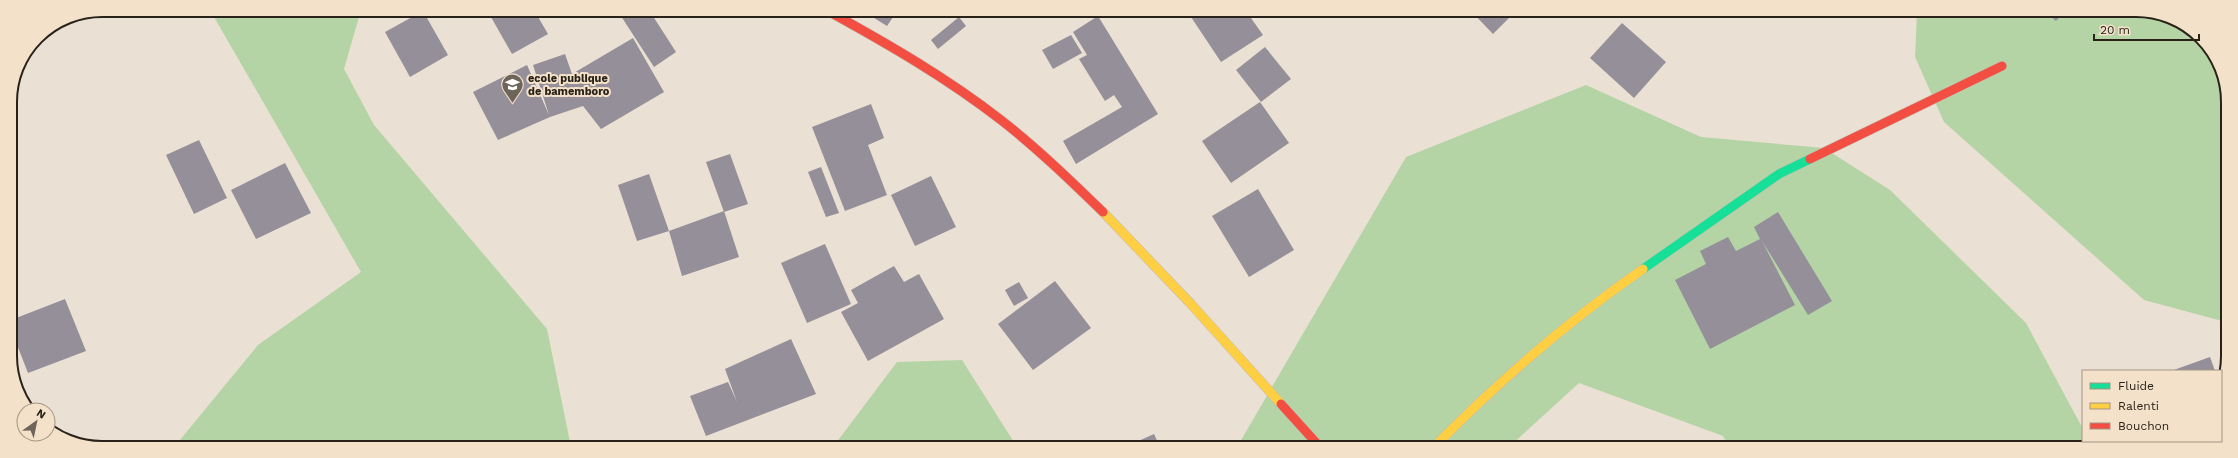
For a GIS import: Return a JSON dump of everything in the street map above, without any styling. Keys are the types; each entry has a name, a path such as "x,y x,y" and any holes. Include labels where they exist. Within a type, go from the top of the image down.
{"street":[{"path":"839,17 881,40 968,95 1052,163 1126,235 1315,441"},
{"path":"1440,441 1476,404 1558,333 1638,273 1779,174 2002,66"}],"green space":[{"path":"214,17 359,17 344,69 374,125 547,329 570,441 179,441 258,345 361,272"},
{"path":"1917,17 2142,17 2174,26 2188,35 2207,55 2216,75 2220,91 2221,321 2144,300 1944,122 1915,57"},
{"path":"1586,85 1701,137 1824,148 1890,190 2026,323 2082,427 2082,441 1726,441 1723,436 1579,383 1516,441 1240,441 1406,157"},
{"path":"962,360 1013,441 838,441 897,362"}],"building":[{"path":"412,17 426,17 448,55 410,77 385,32"},
{"name":"ecole publique de bamemboro","path":"491,17 538,17 548,34 512,54"},
{"path":"622,17 654,17 676,52 654,67"},
{"path":"873,17 893,17 887,26"},
{"path":"959,17 966,26 938,49 931,40"},
{"path":"1099,17 1158,114 1076,164 1063,141 1122,107 1114,95 1105,101 1079,59 1087,55 1073,32"},
{"path":"1191,17 1250,17 1263,35 1221,62"},
{"path":"1477,17 1510,17 1493,34"},
{"path":"2051,17 2060,17 2056,21"},
{"path":"1622,23 1666,62 1634,98 1590,58"},
{"path":"1071,35 1082,53 1053,69 1042,50"},
{"path":"633,38 664,92 601,129 583,106 550,117 498,140 473,92 527,65 549,115 533,65 565,54 572,74"},
{"path":"1265,47 1291,79 1261,102 1236,70"},
{"path":"1260,102 1289,143 1231,183 1202,141"},
{"path":"871,104 884,138 868,145 887,195 845,211 812,127"},
{"path":"199,140 227,198 194,214 166,155"},
{"path":"730,154 748,204 724,212 706,162"},
{"path":"285,163 311,213 256,239 231,190"},
{"path":"821,167 839,213 826,217 808,172"},
{"path":"649,174 669,231 637,241 618,185"},
{"path":"931,176 956,227 915,246 891,195"},
{"path":"1258,189 1294,250 1249,277 1212,216"},
{"path":"724,211 739,257 682,276 669,231"},
{"path":"1778,212 1832,301 1808,315 1762,241 1795,305 1710,349 1675,280 1706,264 1700,251 1728,237 1736,251 1760,239 1754,227"},
{"path":"825,244 851,304 807,323 781,263"},
{"path":"894,266 904,282 919,274 944,319 868,361 841,312 858,303 851,290"},
{"path":"1055,281 1091,328 1033,370 998,324"},
{"path":"1019,282 1028,298 1014,306 1005,290"},
{"path":"65,299 86,351 28,373 17,345 17,318"},
{"path":"791,339 816,394 706,436 690,396 728,382 737,402 725,369"},
{"path":"2210,357 2215,370 2174,370"},
{"path":"1154,434 1157,441 1138,441"}],"traffic: fast":[{"path":"1643,269 1779,174 1810,159"}],"traffic: slow":[{"path":"1103,212 1190,303 1281,404"},
{"path":"1440,441 1483,399 1534,353 1615,289 1643,269"}],"traffic: jam":[{"path":"839,17 917,62 981,105 1040,153 1103,212"},
{"path":"1810,159 2002,66"},
{"path":"1281,404 1315,441"}],"place":[{"name":"ecole publique de bamemboro","path":"512,104"}]}
